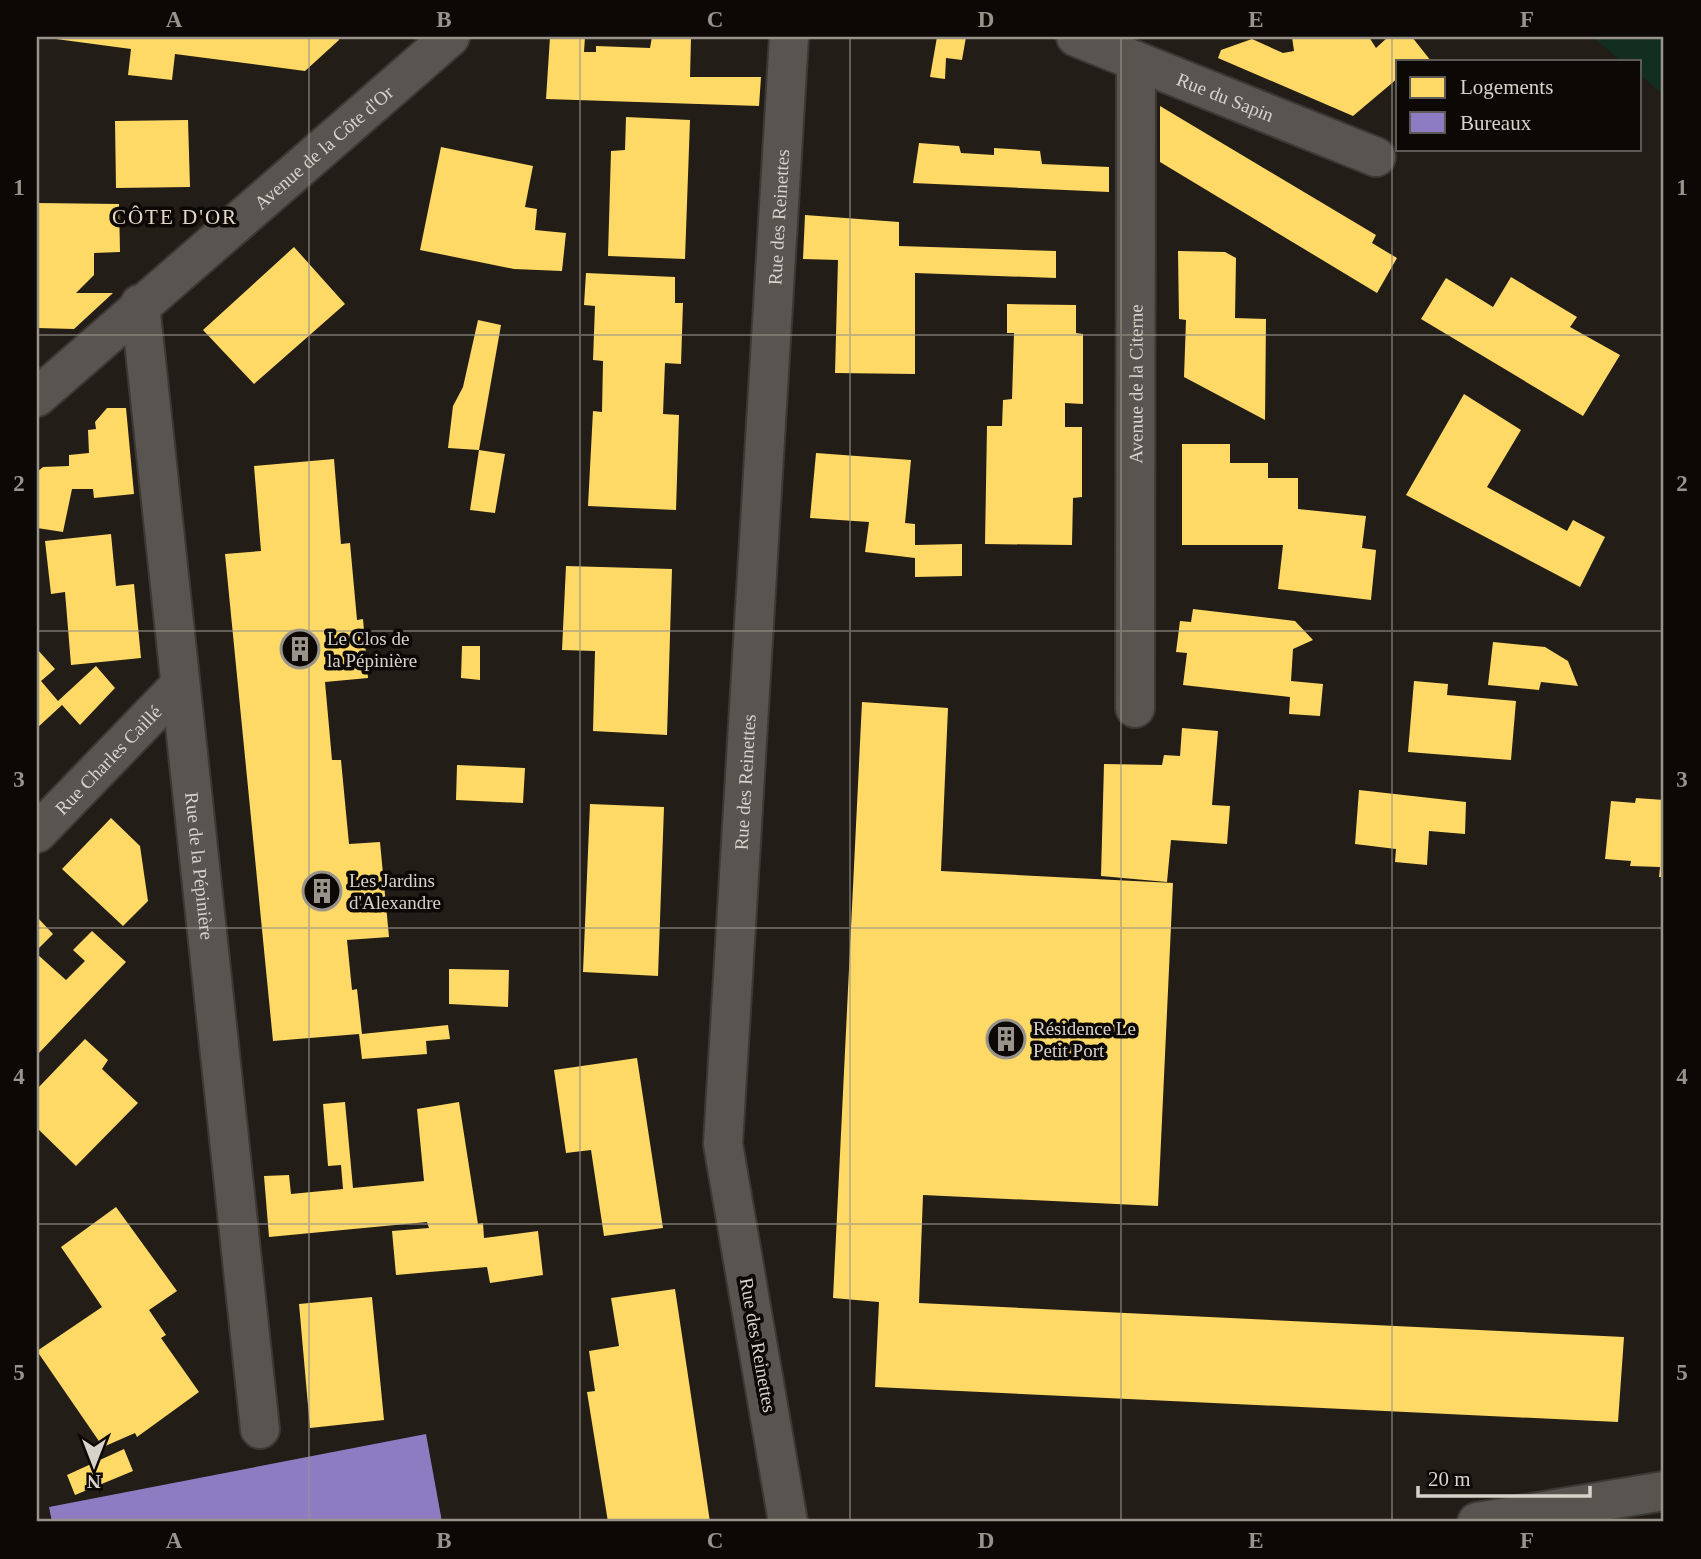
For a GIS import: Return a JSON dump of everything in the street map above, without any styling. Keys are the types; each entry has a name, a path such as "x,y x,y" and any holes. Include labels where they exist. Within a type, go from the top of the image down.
{"street":[{"name":"Avenue de la Côte d'Or","path":"37,397 140,304 450,37"},
{"name":"Rue des Reinettes","path":"788,1522 723,1144 789,37"},
{"name":"Rue du Sapin","path":"1076,37 1376,157"},
{"name":"Avenue de la Citerne","path":"1135,708 1136,61"},
{"name":"Rue de la Pépinière","path":"140,304 260,1429"},
{"name":"Rue Charles Caillé","path":"37,832 179,687"},
{"path":"1477,1522 1649,1502"}],"green space":[{"path":"1592,37 1664,37 1664,95 1642,77 1642,60 1621,60"}],"building: Logements":[{"path":"41,37 338,37 339,40 305,71 175,54 172,80 128,75 131,49"},
{"path":"550,37 585,37 584,52 596,52 596,46 650,48 652,37 691,38 690,77 761,77 759,106 546,99"},
{"path":"937,37 966,37 962,60 946,58 945,79 930,77"},
{"path":"1292,37 1369,37 1376,48 1388,37 1412,37 1430,60 1396,60 1396,80 1353,116 1218,58 1221,50 1252,39 1283,53 1294,51"},
{"path":"1160,106 1376,235 1372,243 1397,258 1377,293 1160,162"},
{"path":"626,117 690,120 685,259 608,256 611,151 625,150"},
{"path":"188,120 190,187 116,188 115,121"},
{"path":"919,143 959,146 961,153 994,155 994,148 1040,151 1042,164 1109,167 1109,192 913,183"},
{"path":"441,147 533,166 525,207 537,209 535,230 566,233 562,271 514,269 420,250"},
{"path":"37,203 119,204 120,252 94,253 94,275 76,293 113,293 74,329 37,328"},
{"path":"805,215 899,222 899,246 1056,251 1056,278 915,273 915,374 835,373 838,260 803,259"},
{"path":"294,247 345,304 254,384 203,330"},
{"path":"1178,251 1225,252 1236,258 1235,318 1266,319 1265,420 1184,377 1186,320 1179,319"},
{"path":"586,273 675,277 675,303 683,303 681,364 665,363 663,414 679,415 676,510 588,506 593,411 602,412 603,361 593,360 595,306 584,305"},
{"path":"1511,277 1577,317 1570,327 1620,355 1583,416 1421,319 1446,278 1493,307"},
{"path":"1007,304 1076,305 1076,333 1083,334 1083,404 1065,403 1065,427 1082,427 1082,497 1073,498 1072,545 985,544 987,426 1002,426 1003,400 1012,399 1014,333 1007,333"},
{"path":"478,320 501,325 479,450 448,448 453,406 463,387"},
{"path":"1464,394 1521,430 1487,487 1567,531 1573,520 1605,537 1580,587 1406,495"},
{"path":"107,408 126,408 134,494 94,498 93,489 72,489 63,532 37,528 37,472 43,467 69,466 69,455 89,453 88,430 96,429 95,422"},
{"path":"1182,444 1230,444 1230,463 1268,463 1268,478 1298,478 1298,509 1366,516 1362,548 1376,550 1371,600 1278,589 1283,545 1182,545"},
{"path":"479,450 505,454 495,513 470,510"},
{"path":"816,453 911,460 905,523 915,524 915,545 962,544 962,576 915,577 915,558 865,552 869,522 810,518"},
{"path":"334,459 341,544 350,543 357,620 363,619 368,678 325,682 332,760 341,760 349,844 380,842 389,937 347,940 352,990 357,989 362,1034 448,1025 450,1039 426,1041 427,1054 362,1059 359,1034 273,1041 225,554 261,551 254,466"},
{"path":"111,534 116,586 134,584 141,658 71,665 65,592 51,594 45,541"},
{"path":"566,566 672,569 667,735 593,731 595,651 562,650"},
{"path":"1193,609 1295,621 1313,640 1293,649 1291,681 1323,684 1320,716 1289,714 1290,697 1183,685 1187,653 1176,652 1180,621 1191,622"},
{"path":"1493,642 1545,647 1568,661 1578,686 1541,682 1539,690 1488,685"},
{"path":"462,646 480,646 480,680 461,678"},
{"path":"37,649 55,669 41,681 58,701 96,666 115,688 80,725 62,705 37,728"},
{"path":"1414,681 1448,684 1447,695 1516,701 1511,760 1408,752"},
{"name":"Résidence Le Petit Port","path":"862,702 948,708 941,871 1173,883 1158,1206 923,1195 919,1303 1624,1337 1618,1422 875,1387 879,1302 833,1298"},
{"path":"1182,728 1218,731 1212,805 1230,806 1227,844 1171,840 1167,882 1101,876 1104,764 1162,765 1164,755 1180,756"},
{"path":"457,765 525,768 523,803 456,800"},
{"path":"1359,790 1466,802 1465,834 1429,831 1427,865 1395,862 1396,849 1355,844"},
{"path":"1636,798 1664,800 1664,877 1659,877 1660,867 1630,866 1631,861 1605,859 1611,801 1635,803"},
{"path":"590,804 664,807 658,976 583,972"},
{"path":"111,818 140,846 148,901 123,926 62,869"},
{"path":"37,917 53,934 37,950"},
{"path":"92,931 126,962 37,1055 37,954 66,980 85,961 73,950"},
{"path":"449,969 509,970 508,1007 449,1004"},
{"path":"85,1039 108,1060 102,1069 138,1103 76,1166 37,1128 37,1089"},
{"path":"637,1058 663,1228 604,1236 591,1150 566,1153 554,1070"},
{"path":"345,1102 353,1188 424,1181 417,1109 459,1102 478,1224 483,1223 484,1238 538,1231 543,1275 490,1283 487,1267 396,1275 392,1231 429,1228 427,1222 269,1237 264,1176 289,1175 291,1194 343,1189 341,1165 328,1166 323,1104"},
{"path":"116,1207 177,1291 149,1310 166,1335 161,1338 199,1392 137,1437 135,1433 103,1447 37,1351 102,1307 61,1247"},
{"path":"675,1289 710,1522 608,1522 587,1392 595,1391 589,1351 619,1346 611,1298"},
{"path":"372,1297 384,1420 310,1428 299,1304"},
{"path":"124,1449 133,1471 75,1495 67,1475"}],"building: Bureaux":[{"path":"426,1434 442,1522 52,1522 49,1507"}],"place":[{"name":"Le Clos de la Pépinière","path":"300,649"},
{"name":"Les Jardins d'Alexandre","path":"322,891"},
{"name":"Résidence Le Petit Port","path":"1006,1039"}],"district":[{"name":"CÔTE D'OR","path":"175,217"}]}
